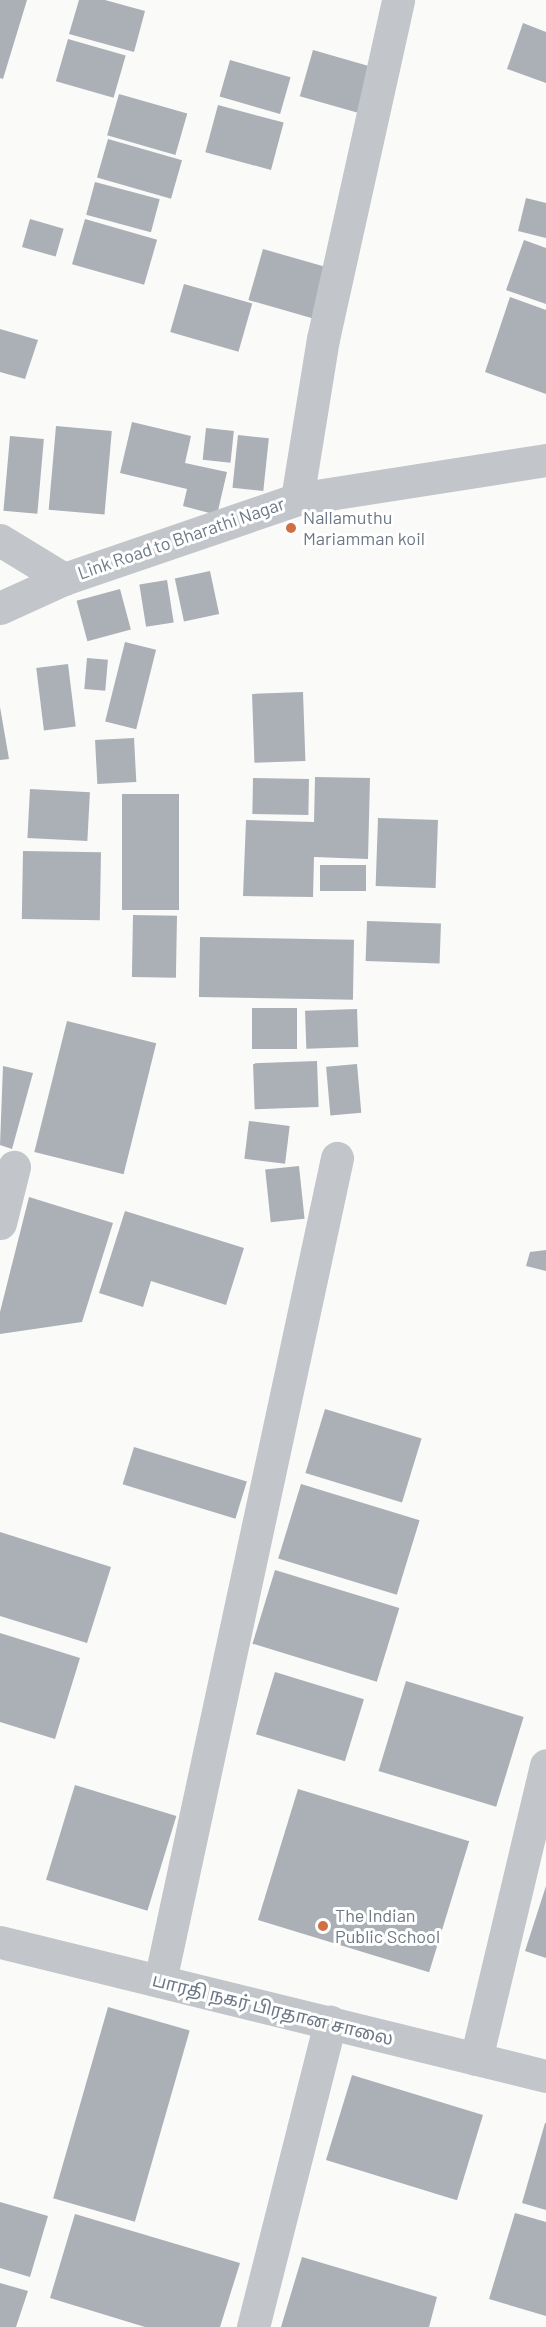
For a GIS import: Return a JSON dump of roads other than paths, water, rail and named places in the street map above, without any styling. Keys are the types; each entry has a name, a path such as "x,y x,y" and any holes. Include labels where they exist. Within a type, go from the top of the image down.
{"street":[{"path":"297,499 323,339 398,0"},
{"name":"Link Road to Bharathi Nagar","path":"0,608 64,579 297,499 546,460"},
{"path":"0,540 64,579"},
{"path":"160,1980 337,1158"},
{"path":"0,1223 14,1167"},
{"path":"476,2059 546,1765"},
{"name":"பாரதி நகர் பிரதான சாலை","path":"0,1942 546,2076"},
{"path":"254,2327 330,2022"}],"place":[{"name":"Nallamuthu Mariamman koil","path":"291,528"},
{"name":"The Indian Public School","path":"323,1926"}]}
